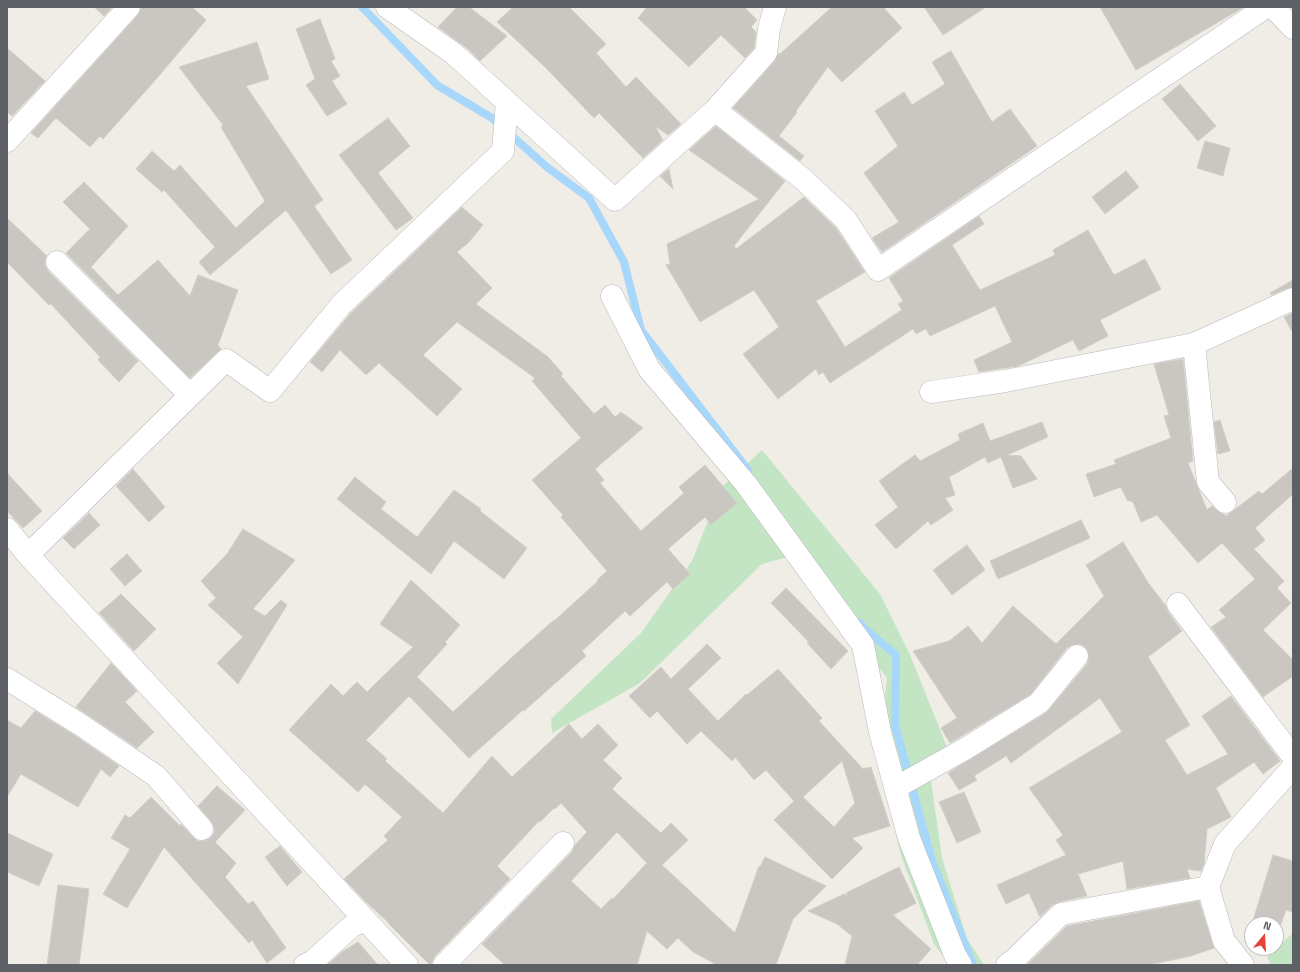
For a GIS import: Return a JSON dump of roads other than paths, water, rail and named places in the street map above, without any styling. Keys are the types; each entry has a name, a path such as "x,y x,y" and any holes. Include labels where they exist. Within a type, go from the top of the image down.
{"street":[{"path":"7,141 129,7"},
{"path":"387,7 453,53 615,200 715,110 766,53 769,29 775,7"},
{"path":"715,110 804,179 841,215 846,220 878,270 1266,7"},
{"path":"1273,7 1293,28"},
{"path":"28,555 226,360 270,391 342,304 503,151 507,102"},
{"path":"57,262 190,395"},
{"path":"612,296 649,369 746,484 864,645 880,732 909,838 955,955 962,965"},
{"path":"930,392 1005,381 1194,344 1293,299"},
{"path":"1194,344 1208,482 1225,502"},
{"path":"7,529 28,555 407,965"},
{"path":"1178,604 1290,746"},
{"path":"896,788 965,749 1039,703 1077,656"},
{"path":"7,679 81,725 156,776 202,829"},
{"path":"1243,965 1224,941 1208,887 1225,844 1293,767"},
{"path":"444,965 564,843"},
{"path":"1006,965 1015,959 1061,914 1208,887"},
{"path":"305,965 313,961 352,926 365,920"}],"waterway":[{"path":"362,7 437,85 492,118 548,168 589,198 624,262 641,330 748,470"},
{"path":"860,623 896,655 895,725 932,861 973,965"}]}
